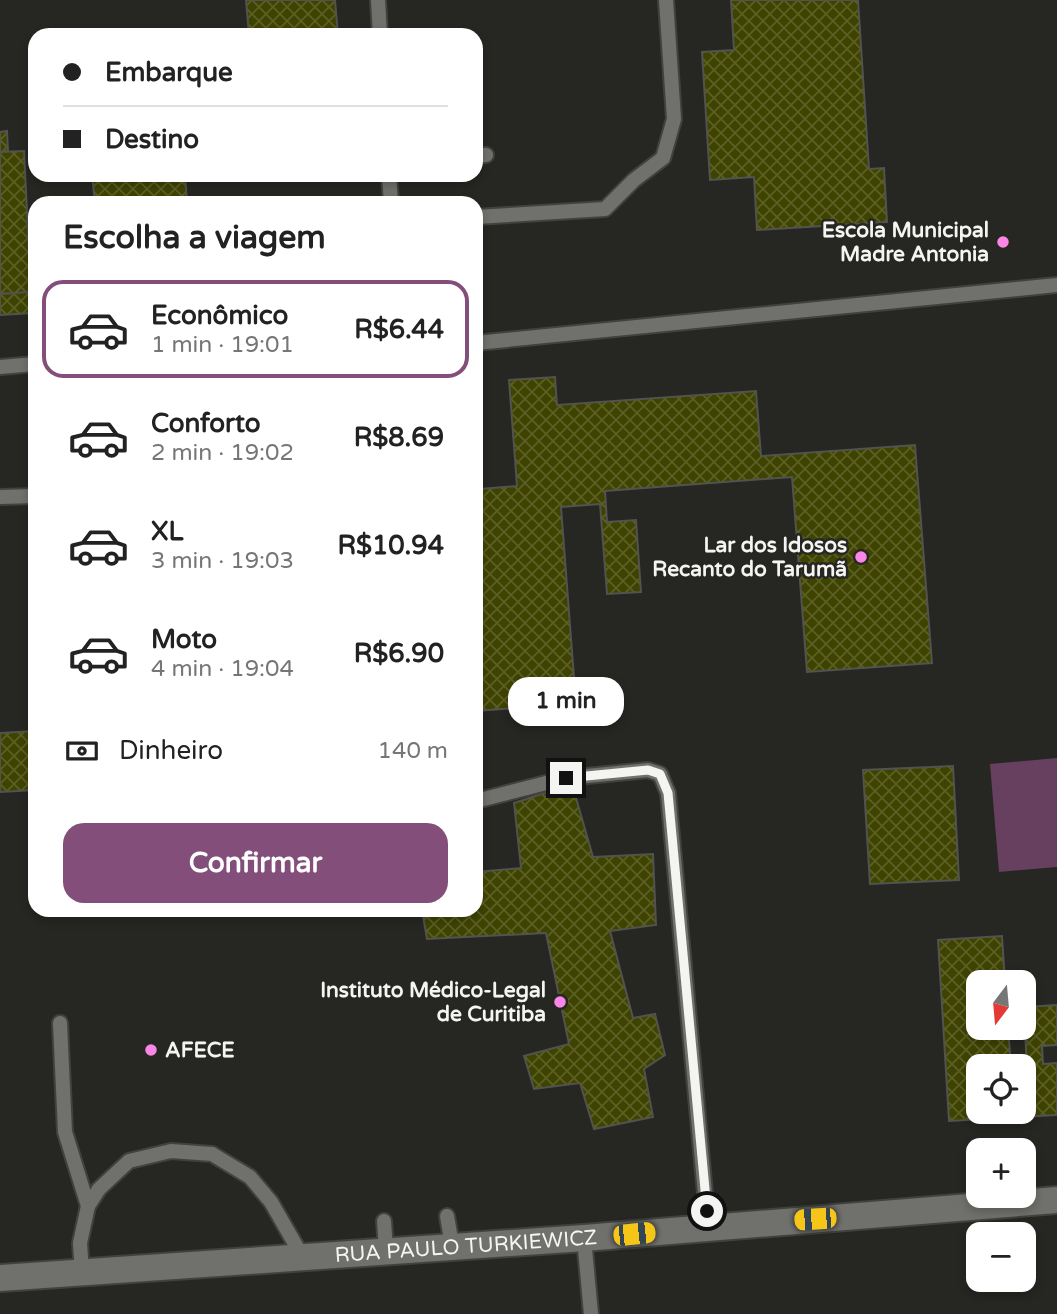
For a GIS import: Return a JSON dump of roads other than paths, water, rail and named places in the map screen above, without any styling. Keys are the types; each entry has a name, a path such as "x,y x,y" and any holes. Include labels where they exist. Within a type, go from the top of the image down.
{"street":[{"name":"RUA PAULO TURKIEWICZ","path":"0,1279 452,1245 584,1238 1057,1200"}],"lane":[{"path":"378,0 380,28"},
{"path":"483,217 606,209 634,180 663,158 674,119 666,0"},
{"path":"483,342 1057,285"},
{"path":"0,367 28,365"},
{"path":"0,498 28,496"},
{"path":"483,800 566,778 648,770 660,774 668,793 708,1227"},
{"path":"60,1023 65,1132 88,1206"},
{"path":"82,1273 80,1243 88,1206 99,1189 129,1161 171,1151 212,1154 250,1177 271,1202 302,1256"},
{"path":"447,1216 452,1245"},
{"path":"384,1221 386,1250"},
{"path":"584,1238 591,1314"}],"place":[{"name":"Escola Municipal Madre Antonia","path":"1003,242"},
{"name":"Lar dos Idosos Recanto do Tarumã","path":"861,557"},
{"name":"Instituto Médico-Legal de Curitiba","path":"560,1002"},
{"name":"AFECE","path":"151,1050"}]}
